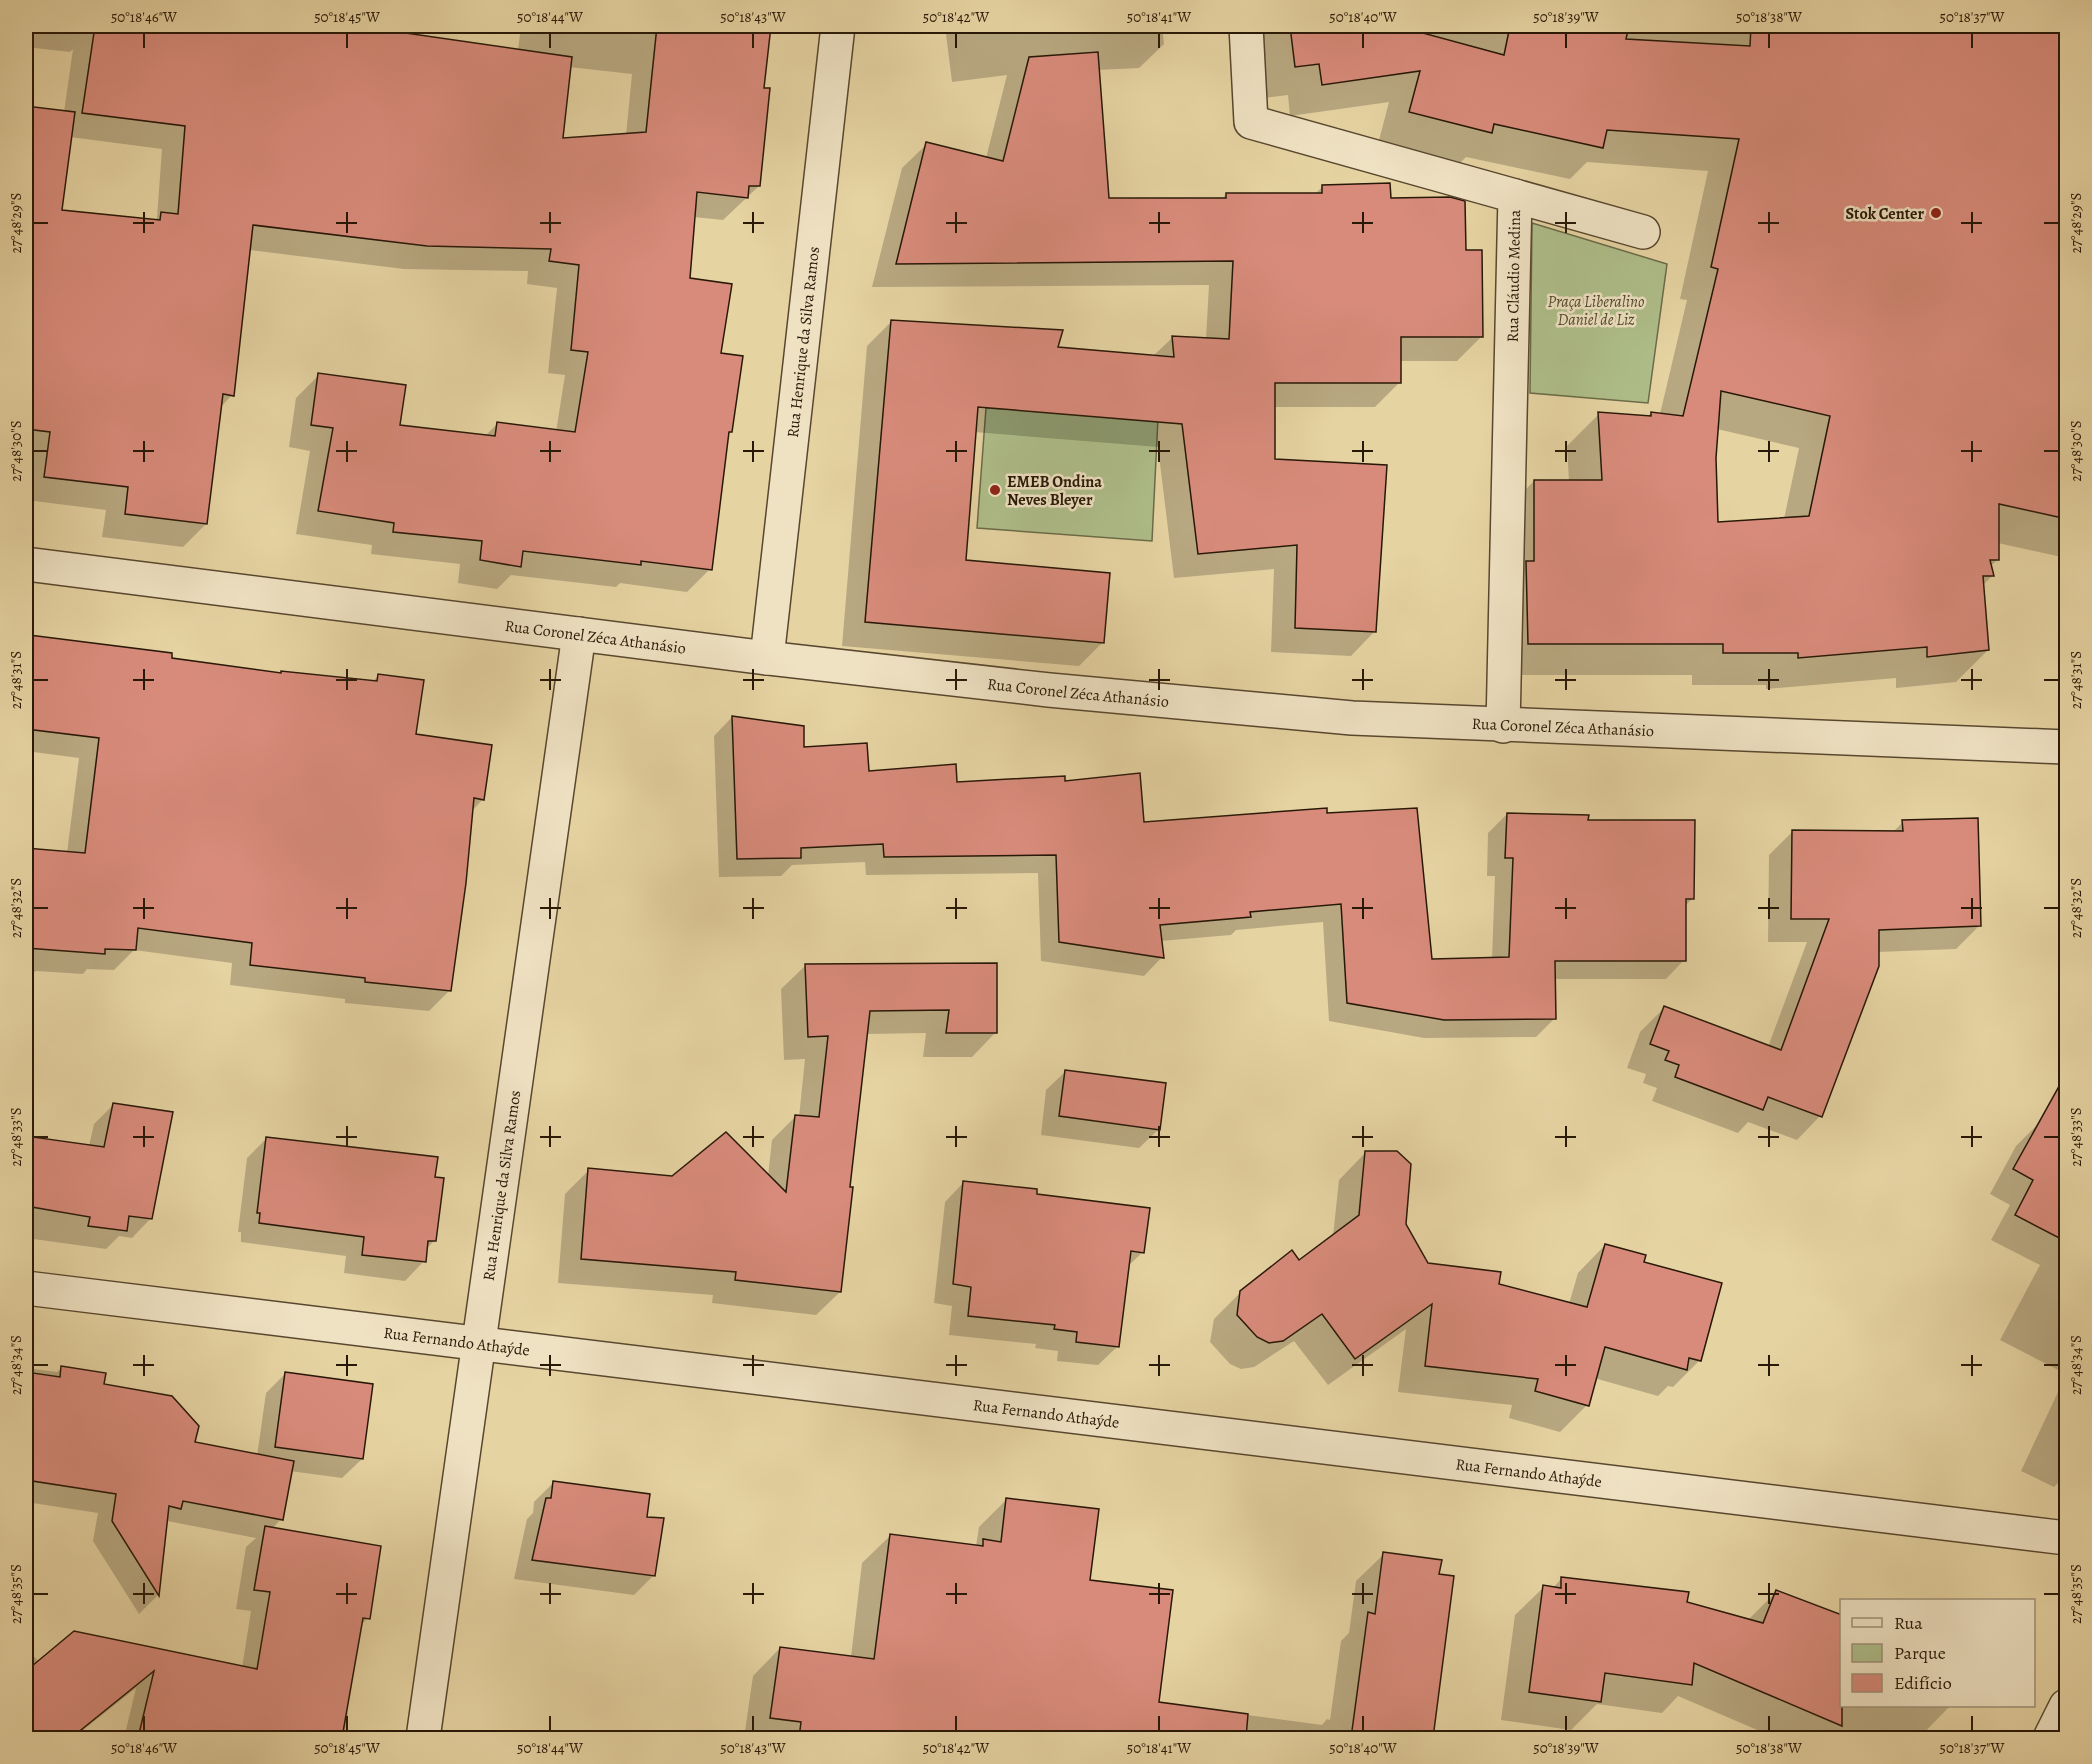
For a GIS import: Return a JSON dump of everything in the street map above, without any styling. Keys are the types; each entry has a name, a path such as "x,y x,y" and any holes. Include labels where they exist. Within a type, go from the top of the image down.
{"street":[{"name":"Rua Henrique da Silva Ramos","path":"767,657 838,26"},
{"name":"Rua Cláudio Medina","path":"1246,26 1251,122 1515,196 1503,726"},
{"path":"1515,196 1643,232"},
{"name":"Rua Coronel Zéca Athanásio","path":"26,564 579,634 1049,690 1352,718 1503,726 2067,747"},
{"name":"Rua Henrique da Silva Ramos","path":"423,1738 579,634"},
{"name":"Rua Fernando Athaýde","path":"26,1288 2067,1538"},
{"path":"2050,1738 2067,1707"}],"green space":[{"name":"Praça Liberalino Daniel de Liz","path":"1532,223 1667,264 1648,403 1530,393"},
{"path":"986,408 1158,418 1152,541 977,528"}],"building":[{"path":"95,26 357,26 572,57 563,138 646,132 657,26 771,26 764,88 770,88 760,186 749,186 748,198 697,192 690,278 732,284 721,353 743,356 732,432 729,432 712,570 641,561 641,565 523,551 521,567 480,560 482,541 393,532 394,523 318,511 333,428 311,425 318,373 406,385 400,425 495,436 497,422 575,432 588,352 571,350 579,265 549,261 551,249 427,246 253,225 234,396 223,394 207,524 125,514 128,487 44,477 50,432 26,429 26,106 75,112 62,210 160,220 161,212 178,214 185,126 82,113"},
{"path":"1290,26 1419,26 1419,32 1504,55 1510,26 1629,26 1626,39 1750,46 1751,26 2067,26 2067,519 1999,504 1999,560 1990,560 1994,576 1983,576 1989,650 1927,657 1927,647 1798,658 1798,653 1723,653 1723,644 1528,644 1526,561 1534,561 1534,480 1602,480 1598,412 1651,416 1651,412 1683,416 1718,269 1711,267 1739,139 1607,130 1603,148 1494,124 1492,133 1409,112 1420,71 1322,85 1319,64 1295,67","holes":["1721,391 1830,416 1809,516 1718,522 1716,458"]},
{"path":"1098,52 1109,198 1226,198 1226,193 1322,193 1322,185 1390,183 1391,198 1450,197 1465,201 1466,250 1482,250 1483,337 1401,337 1401,383 1275,383 1275,459 1387,465 1376,632 1295,628 1297,545 1198,554 1182,424 978,407 966,560 1110,573 1104,643 865,622 891,320 1063,330 1058,347 1174,357 1172,336 1229,339 1233,261 896,264 926,142 1003,161 1029,57"},
{"path":"29,635 172,653 172,658 281,673 281,671 377,681 378,674 424,680 416,734 492,745 484,800 474,798 466,883 451,991 365,982 365,978 250,965 252,943 138,928 136,950 105,949 105,954 26,948 26,848 85,853 99,738 26,729 26,662"},
{"path":"732,716 804,726 804,747 867,743 869,771 956,764 957,782 1065,776 1065,781 1140,773 1144,822 1327,808 1327,813 1417,808 1432,959 1509,957 1513,858 1505,858 1507,813 1589,815 1588,820 1695,820 1694,899 1686,899 1686,961 1555,961 1556,1019 1444,1020 1347,1003 1341,904 1250,912 1251,917 1160,925 1164,958 1059,942 1056,855 884,857 883,844 801,848 801,858 737,859"},
{"path":"1978,818 1981,926 1879,930 1879,966 1822,1117 1768,1097 1763,1110 1675,1077 1679,1065 1665,1060 1669,1051 1650,1044 1664,1006 1781,1050 1829,919 1791,919 1792,830 1903,831 1902,820"},
{"path":"997,963 997,1033 946,1033 949,1010 870,1011 850,1187 853,1187 841,1292 735,1280 736,1272 581,1259 588,1168 672,1176 726,1132 786,1192 795,1115 819,1117 828,1036 808,1037 805,964"},
{"path":"1065,1070 1166,1083 1160,1130 1059,1116"},
{"path":"2067,1072 2067,1242 2015,1215 2033,1180 2013,1169"},
{"path":"113,1103 173,1112 152,1219 129,1216 127,1231 88,1226 90,1217 26,1206 26,1136 104,1147"},
{"path":"266,1137 438,1157 435,1177 444,1178 436,1241 428,1241 426,1262 362,1255 364,1237 259,1223 260,1213 257,1213"},
{"path":"1365,1151 1397,1151 1411,1164 1406,1224 1428,1263 1501,1272 1499,1284 1587,1307 1605,1244 1646,1255 1644,1262 1722,1283 1701,1361 1689,1358 1687,1370 1605,1347 1589,1406 1535,1391 1538,1379 1425,1366 1432,1304 1355,1359 1322,1314 1283,1341 1269,1343 1257,1337 1237,1315 1240,1291 1292,1250 1299,1260 1359,1215"},
{"path":"963,1181 1037,1189 1037,1194 1150,1208 1144,1253 1131,1251 1119,1347 1076,1342 1077,1332 1054,1329 1055,1325 968,1316 971,1287 953,1284"},
{"path":"61,1366 106,1373 104,1384 172,1396 199,1426 195,1442 294,1461 283,1520 183,1501 181,1509 169,1506 159,1596 112,1521 116,1494 26,1480 26,1372 60,1377"},
{"path":"285,1372 373,1384 363,1459 275,1447"},
{"path":"553,1481 650,1494 647,1517 664,1518 655,1576 532,1560 546,1498 551,1498"},
{"path":"1006,1498 1099,1509 1090,1580 1173,1590 1159,1702 1248,1714 1246,1738 799,1738 801,1722 770,1718 780,1647 874,1659 890,1534 983,1546 983,1539 1001,1542"},
{"path":"265,1526 381,1546 370,1619 363,1618 342,1738 138,1738 154,1671 71,1738 26,1738 26,1671 74,1631 257,1669 270,1592 254,1590"},
{"path":"1383,1552 1442,1560 1439,1574 1454,1576 1433,1738 1351,1738 1368,1612 1375,1614"},
{"path":"1561,1577 1689,1592 1687,1602 1763,1623 1776,1590 1840,1614 1842,1726 1694,1663 1692,1685 1605,1673 1601,1702 1529,1692 1543,1585 1561,1588"}],"place":[{"name":"Stok Center","path":"1936,213"},
{"name":"EMEB Ondina Neves Bleyer","path":"995,490"}]}
